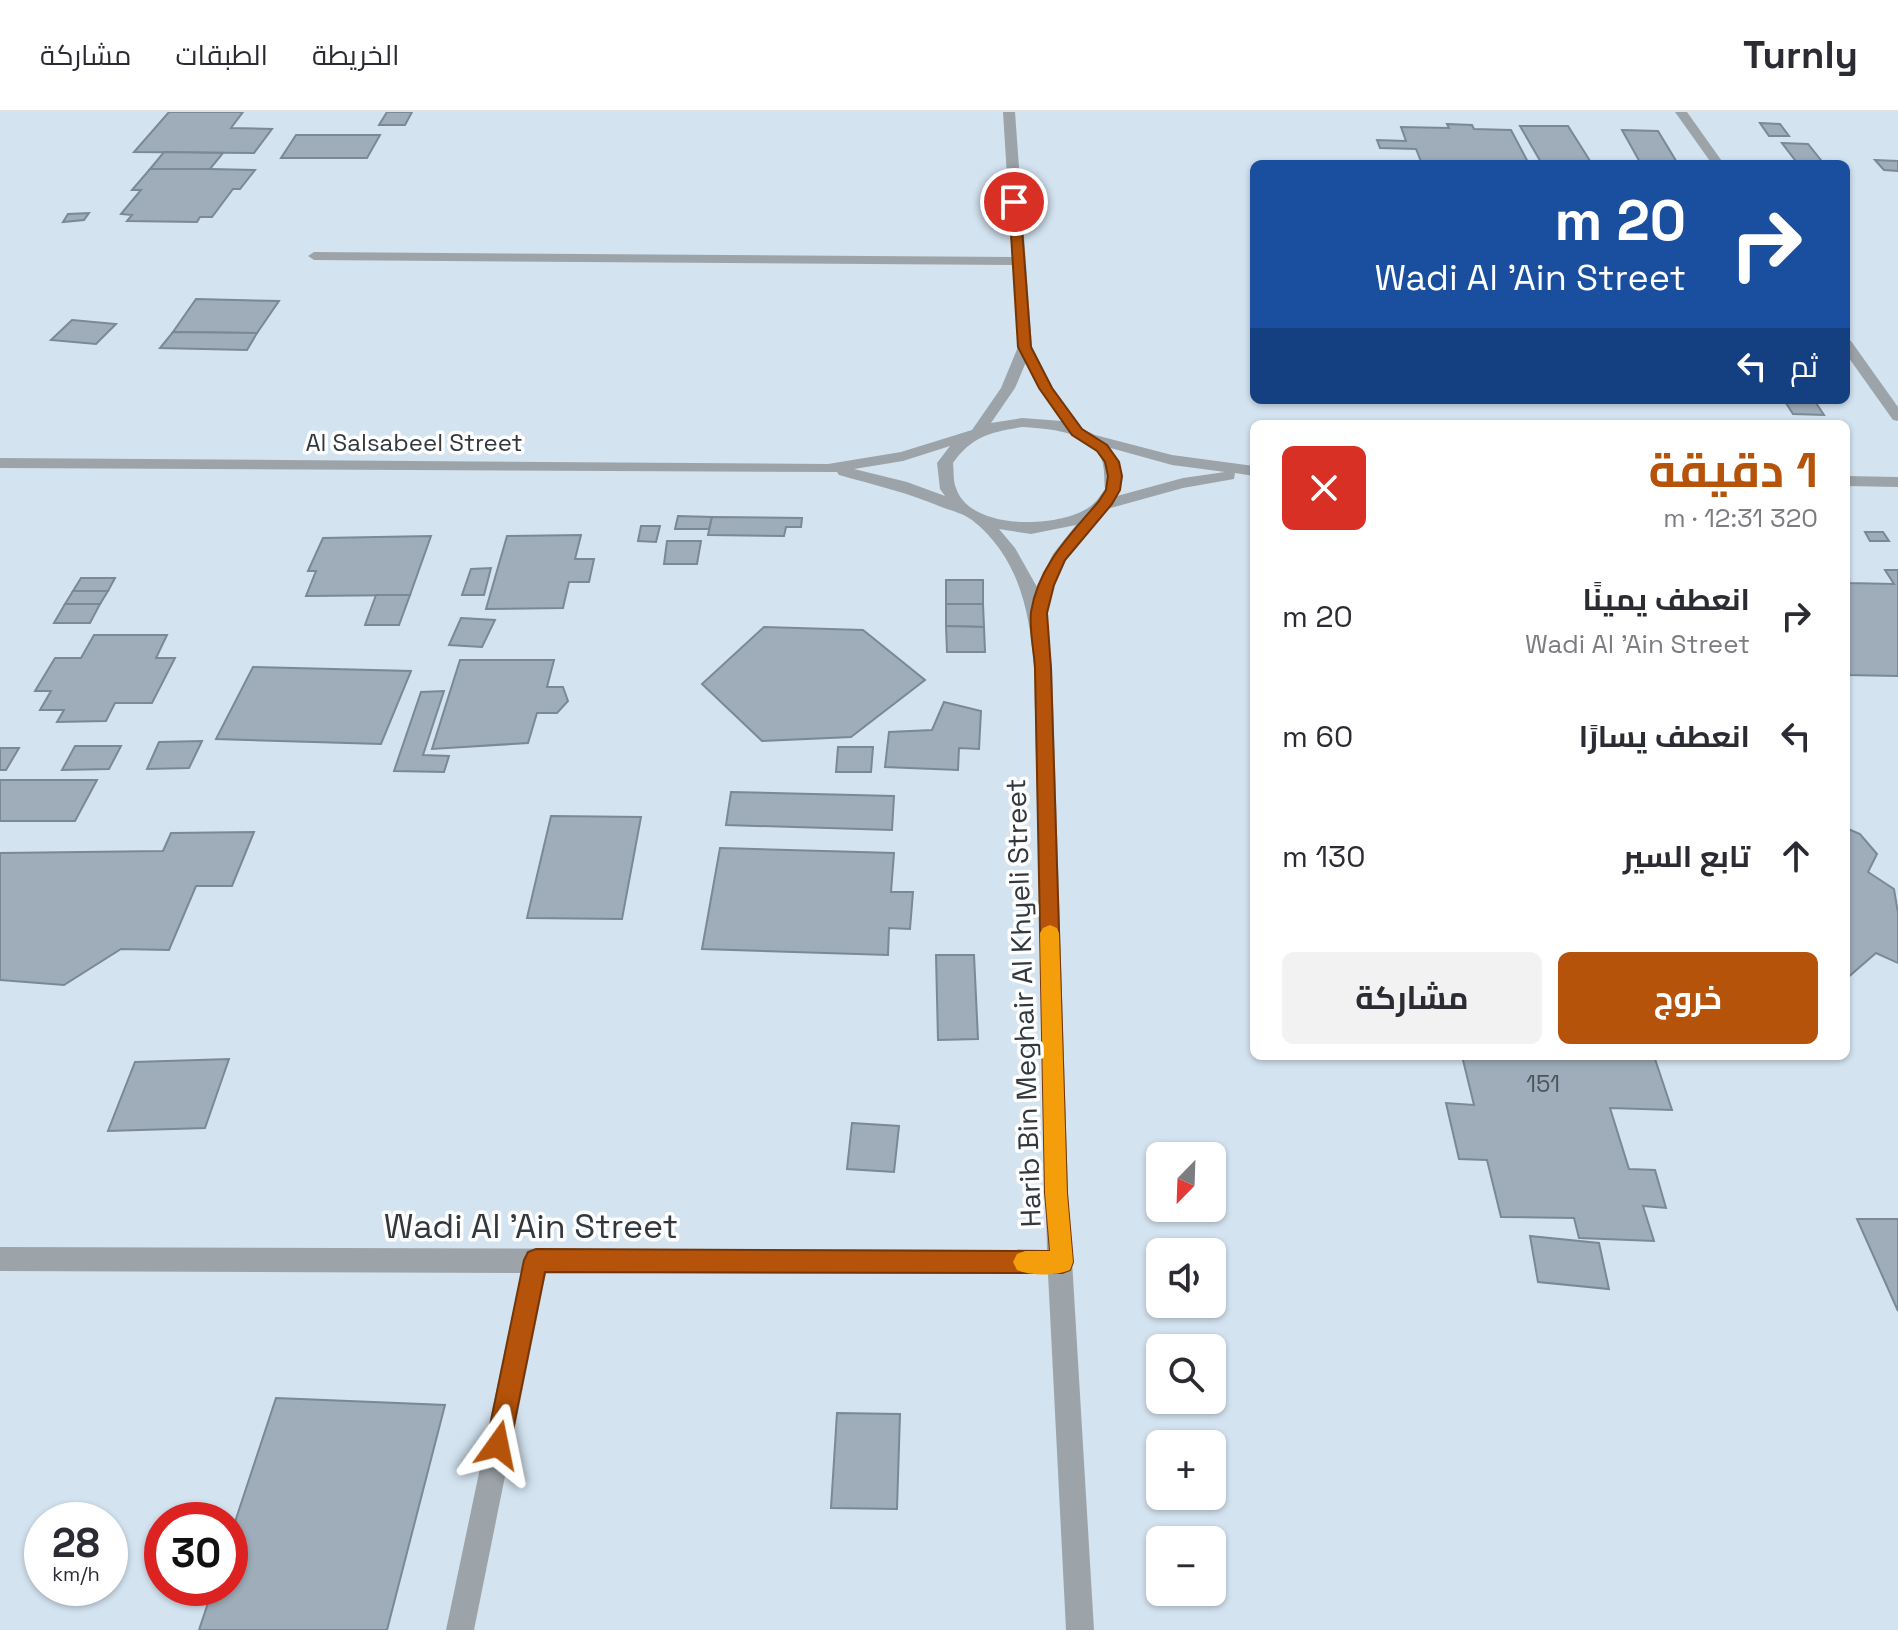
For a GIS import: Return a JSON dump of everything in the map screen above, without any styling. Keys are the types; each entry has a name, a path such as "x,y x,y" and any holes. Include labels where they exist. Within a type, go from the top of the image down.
{"street":[{"path":"1009,112 1025,347 1046,388 1082,434 1102,448 1112,462 1115,476 1113,490 1100,508"},
{"path":"1681,112 1715,160"},
{"path":"314,256 1018,261"},
{"path":"1025,347 1008,388 975,432 954,447 945,463 944,480 952,498 974,515 1008,527 1040,529 1071,524 1100,508 1183,483 1250,473"},
{"path":"1850,350 1898,417"},
{"path":"975,432 1028,421 1054,424 1172,460 1250,471"},
{"name":"Al Salsabeel Street","path":"0,463 828,469 903,456 975,432"},
{"name":"Al Salsabeel Street","path":"828,469 902,485 974,515"},
{"path":"1850,481 1898,482"},
{"name":"Harib Bin Meghair Al Khyeli Street","path":"1039,613 1046,585 1059,558 1100,508"},
{"name":"Harib Bin Meghair Al Khyeli Street","path":"974,515 1000,537 1016,561 1039,613 1056,1193 1080,1630"},
{"name":"Wadi Al 'Ain Street","path":"0,1259 1062,1262"},
{"path":"460,1630 536,1260"}],"building":[{"path":"169,112 243,112 231,128 272,129 254,153 134,152"},
{"path":"387,112 412,112 405,125 379,125"},
{"path":"1760,123 1780,124 1789,136 1769,136"},
{"path":"1447,124 1472,125 1474,129 1511,130 1527,160 1420,160 1416,149 1380,148 1377,140 1406,141 1401,127 1449,128"},
{"path":"1520,126 1568,126 1589,160 1540,160"},
{"path":"1622,130 1658,131 1676,160 1639,160"},
{"path":"296,135 380,135 367,158 281,158"},
{"path":"1782,143 1808,144 1821,160 1795,160"},
{"path":"164,152 223,153 210,169 150,169"},
{"path":"1875,160 1898,161 1898,171 1884,170"},
{"path":"150,169 255,170 240,189 233,189 212,217 200,217 197,222 127,221 132,215 121,214 141,190 132,190"},
{"path":"89,213 84,220 63,222 68,214"},
{"path":"196,299 279,301 257,333 173,332"},
{"path":"72,320 116,324 96,344 51,340"},
{"path":"173,332 257,333 247,350 160,348"},
{"path":"1787,404 1817,404 1824,415 1793,414"},
{"path":"678,516 712,517 709,529 675,529"},
{"path":"712,517 802,518 801,527 786,527 784,536 708,535"},
{"path":"641,526 660,526 656,542 638,541"},
{"path":"1865,532 1883,532 1889,541 1870,541"},
{"path":"581,535 575,559 594,559 589,582 569,582 563,608 486,609 507,536"},
{"path":"431,536 410,595 306,596 316,571 308,571 323,538"},
{"path":"667,541 701,541 697,564 664,564"},
{"path":"491,568 484,595 462,595 471,569"},
{"path":"1885,570 1898,570 1898,676 1850,675 1850,583 1894,584"},
{"path":"81,578 115,578 108,591 73,591"},
{"path":"946,580 983,580 983,604 946,604"},
{"path":"73,591 108,591 100,604 65,604"},
{"path":"376,595 410,595 399,625 365,625"},
{"path":"65,604 100,604 90,623 54,623"},
{"path":"946,604 983,604 984,627 946,626"},
{"path":"461,618 495,620 482,647 449,645"},
{"path":"946,626 984,627 985,652 947,652"},
{"path":"764,627 863,630 925,680 851,737 762,741 702,684"},
{"path":"94,635 167,635 156,658 175,658 152,703 115,703 106,721 57,722 64,710 40,710 51,691 35,691 55,658 81,658"},
{"path":"460,660 554,660 547,687 563,687 568,701 557,713 537,713 528,743 432,749"},
{"path":"253,667 411,671 381,744 216,739"},
{"path":"444,691 423,755 449,756 444,772 394,771 421,692"},
{"path":"944,702 981,711 979,749 959,748 958,770 885,767 889,732 932,730"},
{"path":"202,741 189,768 147,769 159,742"},
{"path":"75,746 121,746 109,769 62,770"},
{"path":"838,747 873,747 871,772 836,772"},
{"path":"0,748 19,748 6,770 0,770"},
{"path":"0,780 97,780 75,821 0,821"},
{"path":"731,792 894,796 892,830 726,825"},
{"path":"551,816 641,817 622,919 527,918"},
{"path":"1850,830 1860,834 1877,854 1868,872 1894,889 1898,913 1898,963 1876,953 1850,976"},
{"path":"254,832 232,886 196,886 169,950 121,949 64,985 0,980 0,853 163,851 171,833"},
{"path":"720,848 894,853 891,892 913,892 910,929 889,928 888,955 702,949"},
{"path":"936,955 974,955 978,1039 938,1040"},
{"path":"229,1059 205,1128 108,1131 135,1062"},
{"path":"1463,1060 1655,1060 1672,1110 1610,1108 1629,1169 1655,1170 1666,1208 1643,1206 1654,1241 1579,1238 1574,1218 1501,1217 1487,1160 1459,1159 1446,1103 1474,1105"},
{"path":"852,1123 899,1126 894,1172 847,1169"},
{"path":"1857,1219 1898,1219 1898,1311"},
{"path":"1530,1236 1599,1243 1609,1289 1538,1282"},
{"path":"276,1398 445,1405 387,1630 199,1630 207,1606 248,1606 248,1502 242,1502"},
{"path":"837,1413 900,1414 897,1509 831,1508"}],"slow traffic":[{"path":"1025,1262 1062,1262 1056,1193 1050,933"}],"route":[{"path":"498,1445 536,1260 1062,1262 1056,1193 1039,613 1046,585 1059,558 1076,534 1105,504 1113,490 1115,476 1112,462 1102,448 1077,432 1046,388 1025,347 1014,202"}]}
